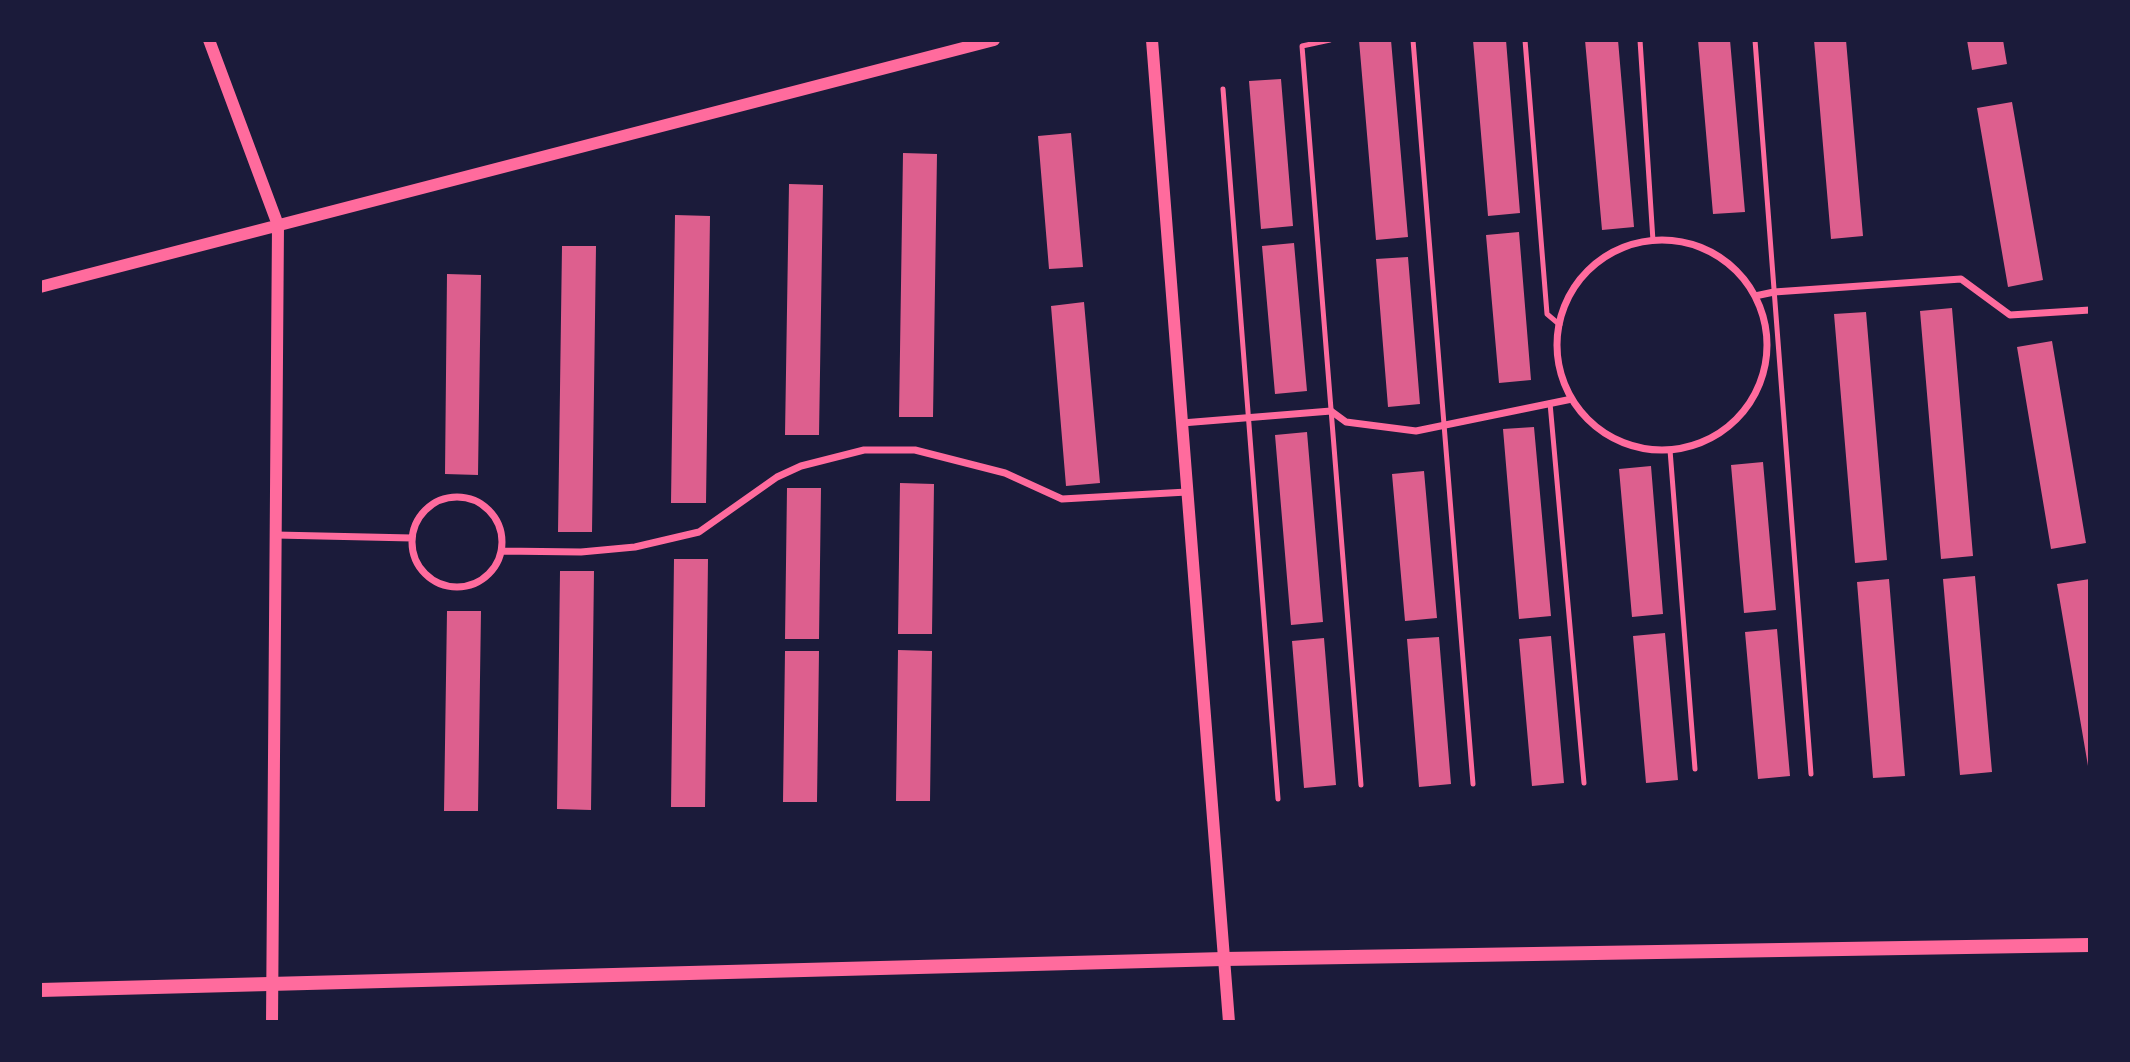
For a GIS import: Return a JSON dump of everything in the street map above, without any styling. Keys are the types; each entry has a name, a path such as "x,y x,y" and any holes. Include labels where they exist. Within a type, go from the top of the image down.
{"main road":[{"path":"40,990 1224,959 2090,945"}],"street":[{"path":"209,40 278,225 272,1022"},
{"path":"40,287 994,40"},
{"path":"1152,40 1229,1022"},
{"path":"1653,240 1690,244 1716,255 1738,272 1761,309 1767,337 1765,365 1756,392 1740,416 1718,434 1692,446 1671,450 1635,447 1609,436 1587,418 1572,398 1560,368 1558,346 1560,325 1573,292 1596,264 1620,249 1653,240"},
{"path":"1755,296 1774,292 1961,279 2010,315 2090,310"},
{"path":"1182,423 1331,411 1346,422 1416,431 1572,398"},
{"path":"501,551 581,552 635,547 699,532 777,477 801,466 864,450 915,450 1005,474 1062,499 1187,492"},
{"path":"449,497 468,498 486,507 498,522 502,541 494,569 487,576 470,586 450,587 424,574 414,557 412,538 418,519 431,505 449,497"},
{"path":"275,535 412,538"}],"lane":[{"path":"1330,40 1302,46 1361,785"},
{"path":"1413,40 1473,785"},
{"path":"1525,40 1547,314 1560,325"},
{"path":"1640,40 1653,240"},
{"path":"1755,40 1811,774"},
{"path":"1223,89 1278,799"},
{"path":"1550,403 1584,783"},
{"path":"1671,450 1695,769"}],"building":[{"path":"1359,40 1391,40 1408,237 1376,240"},
{"path":"1473,40 1506,40 1520,213 1488,216"},
{"path":"1585,40 1618,40 1634,227 1602,230"},
{"path":"1698,40 1730,40 1745,212 1713,214"},
{"path":"1814,40 1846,40 1863,236 1831,239"},
{"path":"1967,40 2003,40 2007,64 1972,70"},
{"path":"1281,79 1293,226 1261,229 1249,81"},
{"path":"2012,102 2043,280 2008,287 1977,108"},
{"path":"1071,133 1083,267 1049,269 1038,136"},
{"path":"903,153 937,154 933,417 899,417"},
{"path":"789,184 823,185 819,435 785,435"},
{"path":"675,215 710,216 706,503 671,503"},
{"path":"1519,232 1531,380 1499,383 1486,235"},
{"path":"1294,243 1307,391 1275,394 1262,246"},
{"path":"562,246 596,246 592,532 558,532"},
{"path":"1408,257 1420,404 1388,407 1376,259"},
{"path":"447,274 481,275 478,475 445,474"},
{"path":"1084,302 1100,483 1066,486 1051,306"},
{"path":"1952,308 1973,556 1941,559 1920,311"},
{"path":"1866,312 1887,560 1855,563 1834,314"},
{"path":"2052,341 2086,543 2051,549 2017,347"},
{"path":"1534,427 1551,616 1519,619 1503,429"},
{"path":"1307,432 1323,622 1291,625 1275,435"},
{"path":"1763,462 1776,610 1744,613 1731,465"},
{"path":"1651,466 1663,614 1632,617 1619,469"},
{"path":"1424,471 1437,618 1405,621 1392,474"},
{"path":"900,483 934,484 932,634 898,634"},
{"path":"787,488 821,488 819,639 785,639"},
{"path":"674,559 708,559 705,807 671,807"},
{"path":"560,571 594,571 591,810 557,809"},
{"path":"1975,576 1992,772 1960,775 1943,579"},
{"path":"1889,579 1905,776 1873,778 1857,582"},
{"path":"2090,579 2090,766 2088,766 2057,584"},
{"path":"447,611 481,611 478,811 444,811"},
{"path":"1777,629 1790,776 1758,779 1745,632"},
{"path":"1665,633 1678,780 1646,783 1633,636"},
{"path":"1551,636 1564,783 1532,786 1519,639"},
{"path":"1439,637 1451,784 1419,787 1407,639"},
{"path":"1324,638 1336,785 1304,788 1292,641"},
{"path":"898,650 932,651 930,801 896,801"},
{"path":"785,651 819,651 817,802 783,802"}]}
